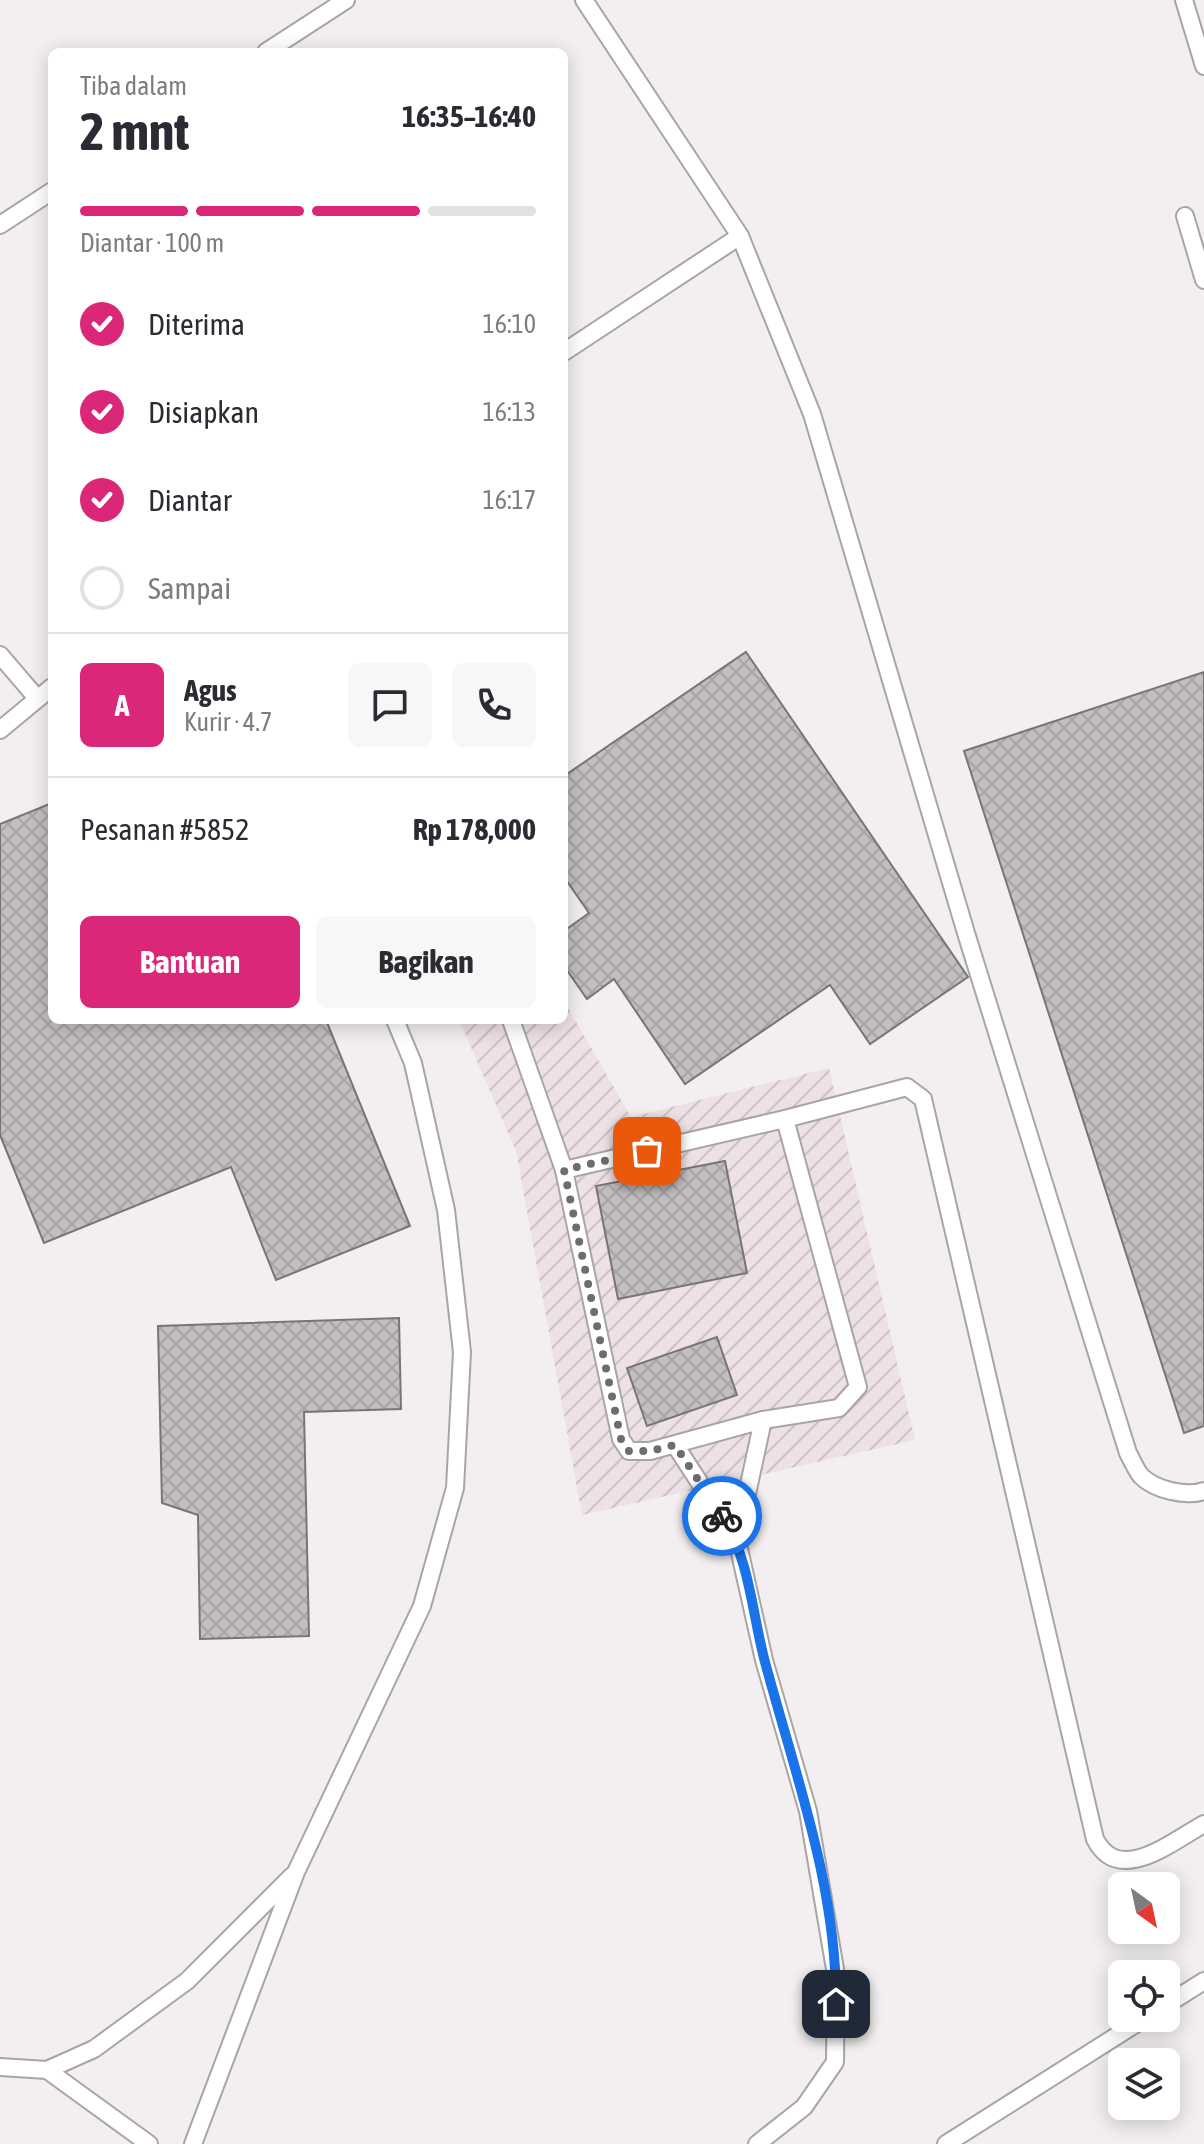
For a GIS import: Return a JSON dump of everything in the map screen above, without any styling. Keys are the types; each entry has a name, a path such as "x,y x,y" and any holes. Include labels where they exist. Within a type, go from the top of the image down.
{"lane":[{"path":"272,48 346,0"},
{"path":"584,0 740,236 812,414 966,933 1128,1453 1141,1476 1165,1489 1194,1494 1204,1491"},
{"path":"1184,0 1204,66"},
{"path":"0,225 48,194"},
{"path":"1185,216 1204,280"},
{"path":"568,349 740,236"},
{"path":"0,655 36,697"},
{"path":"0,730 48,690"},
{"path":"193,2144 296,1872 422,1606 455,1488 462,1352 446,1210 413,1063 397,1024"},
{"path":"512,1024 564,1170 621,1439 629,1451 650,1451 763,1420 839,1408 858,1387 785,1119"},
{"path":"564,1170 785,1119 907,1087 923,1099 1095,1839 1102,1854 1117,1862 1138,1860 1204,1824"},
{"path":"737,1540 763,1420"},
{"path":"675,1445 737,1540 764,1660 808,1811 836,1975 835,2062 804,2107 757,2144"},
{"path":"0,2067 47,2070 94,2049 187,1981 296,1872"},
{"path":"1180,1996 1204,1981"},
{"path":"946,2144 1123,2032"},
{"path":"47,2070 149,2144"}],"shaded area":[{"path":"568,1008 631,1117 829,1068 915,1440 582,1515 516,1151 461,1024 568,1024"}],"building":[{"path":"746,652 968,977 870,1044 830,985 685,1084 614,979 587,999 568,972 568,928 589,913 568,883 568,773"},
{"path":"1204,672 1204,1426 1184,1433 964,751"},
{"path":"48,805 48,1024 328,1024 410,1226 276,1280 231,1167 44,1243 0,1135 0,824"},
{"path":"725,1161 747,1273 618,1299 596,1186"},
{"path":"399,1318 401,1409 304,1412 309,1636 200,1639 198,1515 162,1503 158,1326"},
{"path":"717,1337 737,1395 647,1426 627,1368"}],"way so far":[{"path":"647,1151 564,1170 621,1439 629,1451 650,1451 675,1445 722,1516"}],"route":[{"path":"722,1516 737,1540 764,1660 808,1811 823,1885 836,1975 836,2004"}]}
